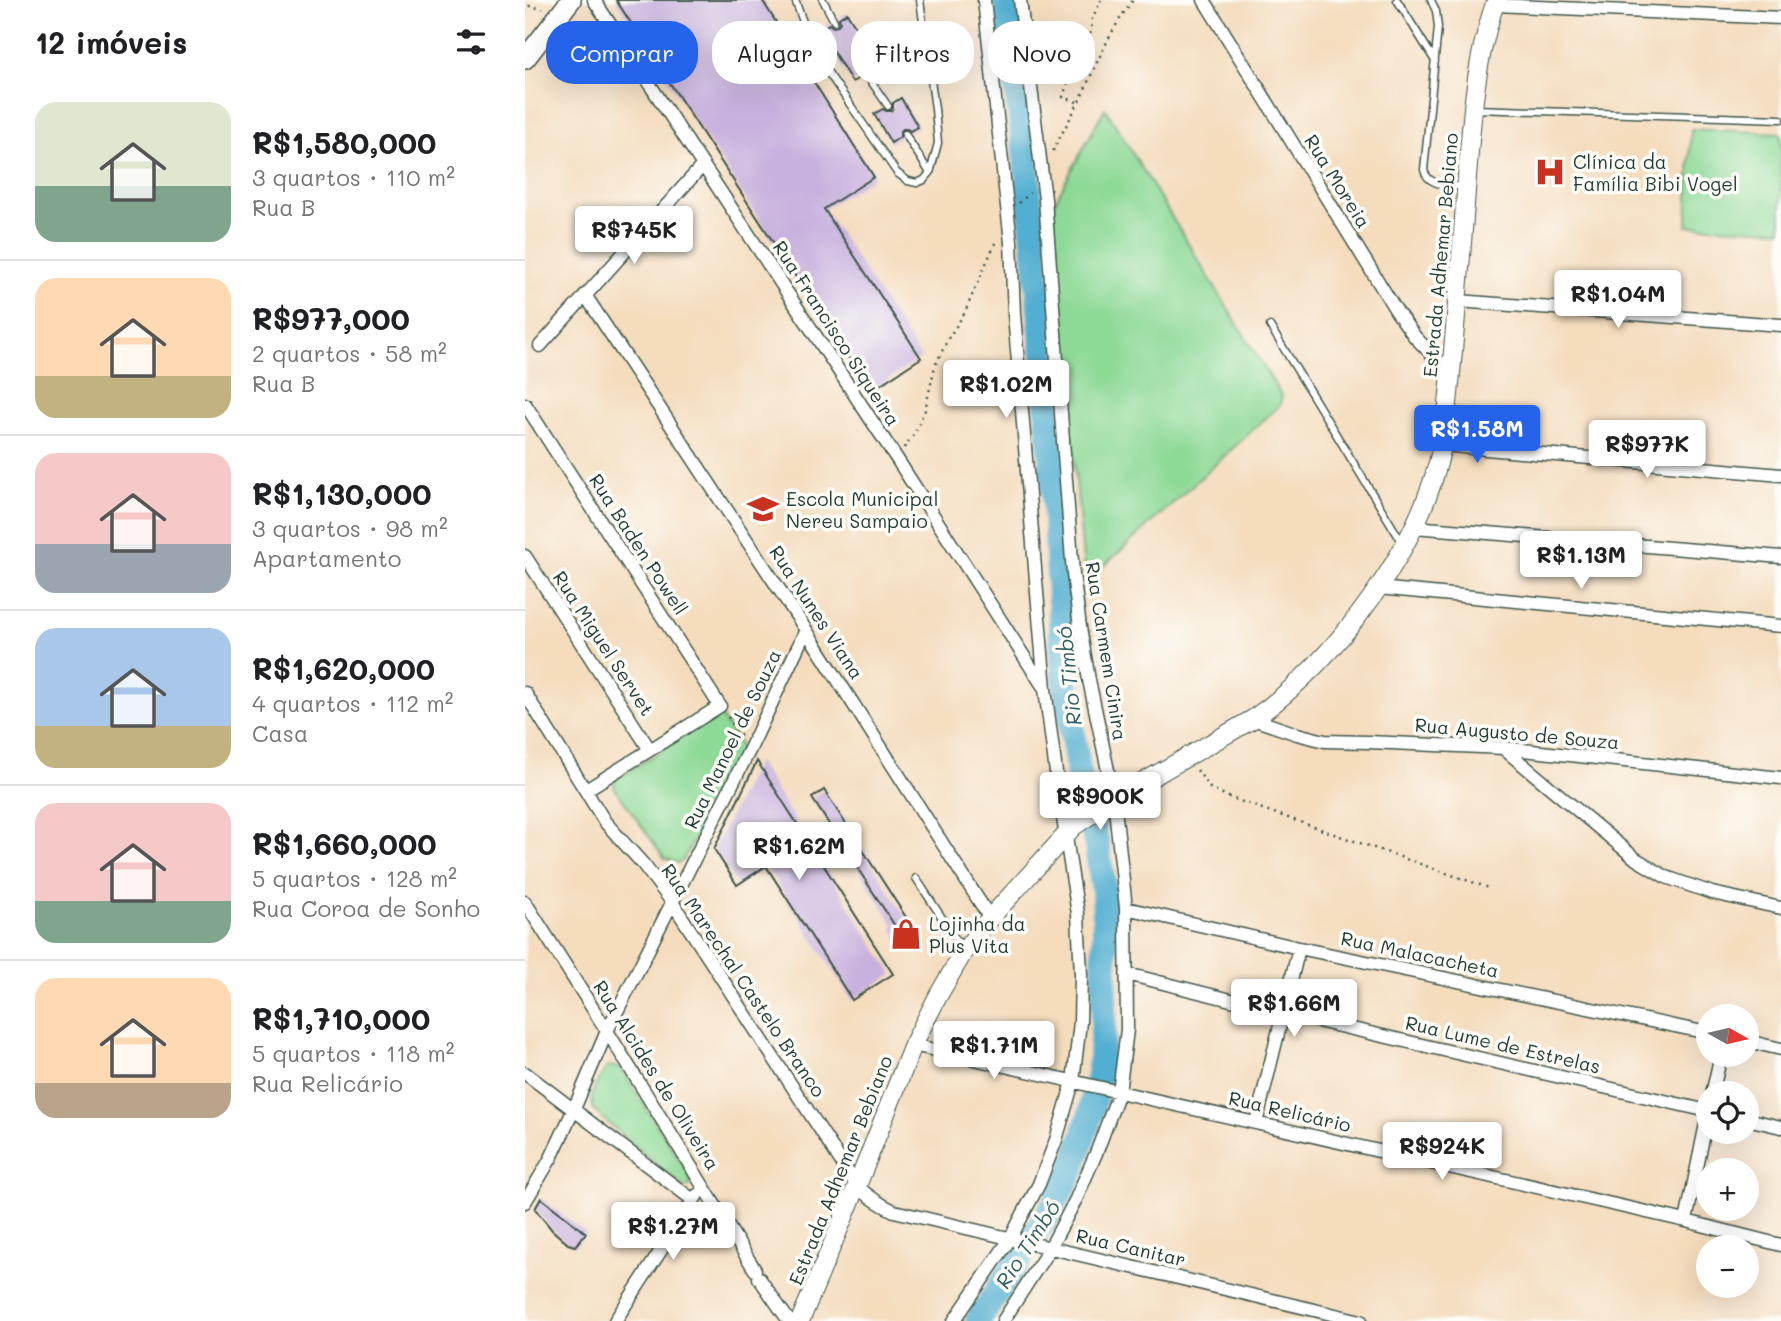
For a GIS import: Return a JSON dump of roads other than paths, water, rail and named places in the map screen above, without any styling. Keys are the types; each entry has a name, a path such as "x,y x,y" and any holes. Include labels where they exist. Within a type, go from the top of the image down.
{"main road":[{"path":"525,59 572,0"},
{"name":"Estrada Adhemar Bebiano","path":"800,1321 913,1045 964,951 990,918 1070,830 1109,802 1253,719 1306,676 1378,588 1414,527 1434,476 1442,445 1458,300 1473,108 1481,53 1496,2"}],"street":[{"name":"Rua Francisco Siqueira","path":"594,0 897,459 1045,689"},
{"path":"954,1321 1013,1240 1039,1184 1078,1083 1080,1022 1078,914 1070,830 1045,689 1013,314 1009,215 984,0"},
{"name":"Rua Carmem Cinira","path":"1003,1321 1076,1199 1097,1151 1128,1030 1126,908 1073,574 1040,181 1020,0"},
{"name":"Rua Moreia","path":"1204,0 1397,312 1415,337 1451,374"},
{"path":"1496,2 1781,18"},
{"path":"540,346 703,165"},
{"name":"Rua Nunes Viana","path":"585,295 806,630 990,918"},
{"path":"1458,300 1781,326"},
{"name":"Rua Baden Powell","path":"525,404 720,706 650,750"},
{"path":"1442,445 1781,475"},
{"path":"1414,527 1781,557"},
{"name":"Rua Miguel Servet","path":"525,556 650,750"},
{"path":"1378,588 1781,626"},
{"name":"Rua Manoel de Souza","path":"525,1202 551,1158 575,1109 607,1031 750,749 806,630"},
{"name":"Rua Marechal Castelo Branco","path":"525,693 605,821 672,902 857,1186"},
{"name":"Rua Augusto de Souza","path":"1253,719 1325,741 1504,748 1781,778"},
{"path":"1504,748 1636,859 1666,877 1711,893 1781,908"},
{"path":"586,790 650,750"},
{"name":"Rua Alcides de Oliveira","path":"525,902 789,1321"},
{"name":"Rua Malacacheta","path":"1126,908 1299,948 1696,1031"},
{"path":"1256,1122 1299,948"},
{"name":"Rua Lume de Estrelas","path":"1127,974 1696,1109"},
{"path":"1759,1044 1781,1049"},
{"name":"Rua Relicário","path":"913,1045 1781,1245"},
{"path":"525,1073 694,1200"},
{"path":"1759,1122 1781,1127"},
{"path":"1686,1221 1702,1144"},
{"path":"615,1321 703,1185"},
{"name":"Rua Canitar","path":"857,1186 880,1205 894,1211 1361,1321"}],"lane":[{"path":"795,0 814,52 897,173 908,181 917,183 930,173 938,143 920,0"},
{"path":"823,0 834,21"},
{"path":"1397,0 1436,63"},
{"path":"1431,0 1438,27 1425,176 1437,183 1467,187"},
{"path":"873,84 888,106"},
{"path":"1473,108 1781,119"},
{"path":"905,134 930,173"},
{"path":"1270,326 1404,545"},
{"path":"916,878 964,951"}],"waterway":[{"name":"Rio Timbó","path":"978,1321 1053,1207 1073,1168 1091,1113 1100,1069 1104,1019 1104,891 1096,841 1082,793 1068,706 1039,295 1025,150 1006,0"}],"place":[{"name":"Clínica da Família Bibi Vogel","path":"1550,172"},
{"name":"Escola Municipal Nereu Sampaio","path":"763,509"},
{"name":"Lojinha da Plus Vita","path":"906,934"}]}
